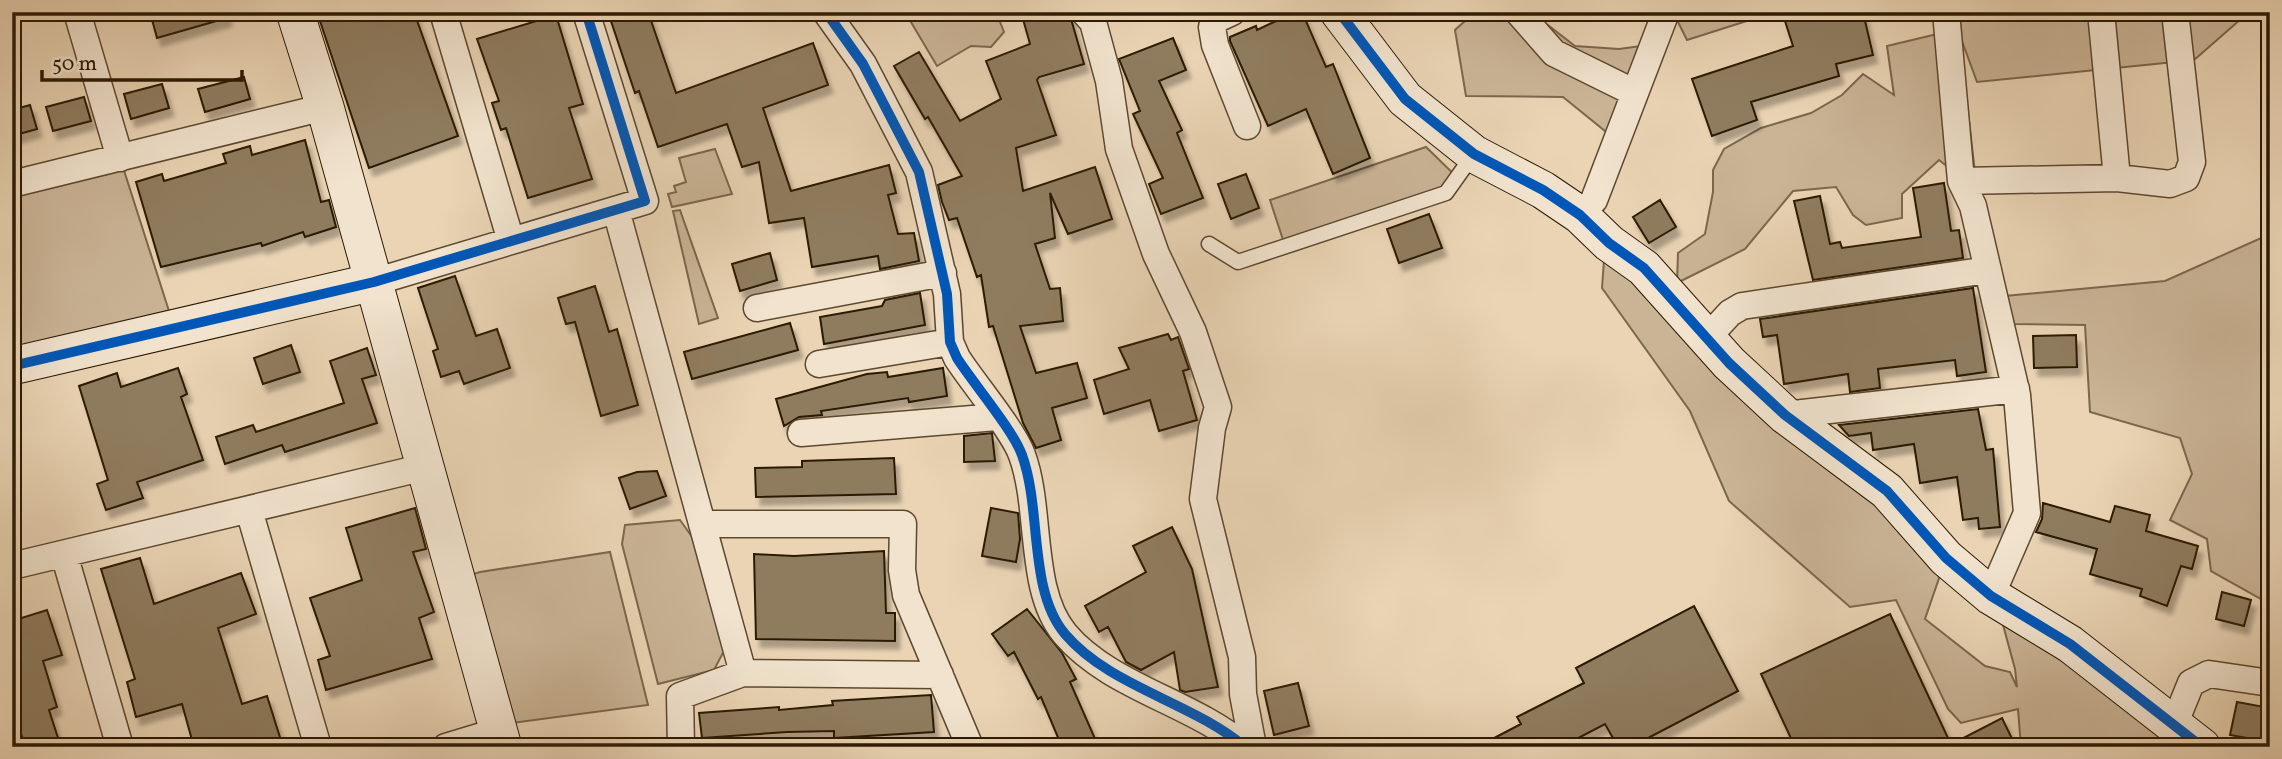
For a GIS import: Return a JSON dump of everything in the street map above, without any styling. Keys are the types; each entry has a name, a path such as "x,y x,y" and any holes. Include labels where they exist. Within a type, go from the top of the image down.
{"street":[{"path":"77,12 120,158"},
{"path":"295,12 325,107 501,739 446,747"},
{"path":"443,12 511,241"},
{"path":"12,366 374,282 645,201 586,12"},
{"path":"826,12 863,64 919,172 947,294 950,342 957,358 1021,453 1034,499 1046,600 1065,634 1093,658 1143,689 1221,727 1245,747"},
{"path":"1084,12 1093,22 1109,81 1119,149 1156,254 1193,332 1218,407 1212,428 1203,499 1242,657 1243,694 1254,747"},
{"path":"1231,12 1217,19 1212,27 1215,45 1247,126"},
{"path":"1339,12 1405,99 1474,155 1543,190 1580,215 1609,243 1644,268 1707,338 1785,415 1886,491 1946,558 1991,596 2070,645 2188,736"},
{"path":"1518,12 1554,53 1635,93"},
{"path":"1580,215 1594,200 1666,12"},
{"path":"1946,12 1961,181 1973,206 2016,388 2028,513 1991,596"},
{"path":"2101,12 2117,178"},
{"path":"1961,181 2117,178 2170,184 2186,178 2192,162 2175,12"},
{"path":"12,184 325,107"},
{"path":"616,210 743,673"},
{"path":"1707,338 1730,313 1742,306 1988,270"},
{"path":"757,308 943,273"},
{"path":"819,364 950,342"},
{"path":"1785,415 2016,388"},
{"path":"801,433 997,417"},
{"path":"12,566 425,467"},
{"path":"249,510 318,747"},
{"path":"702,524 903,524 902,570 906,595 970,747"},
{"path":"64,554 120,747"},
{"path":"681,747 680,696 743,673 940,675"},
{"path":"2188,736 2191,682 2209,674 2270,683"}],"lane":[{"path":"1209,244 1238,262 1446,193 1474,155"}],"shaded area":[{"path":"905,12 996,12 1004,32 991,47 971,46 937,66"},
{"path":"1475,12 1531,12 1575,46 1619,49 1663,43 1626,148 1563,97 1466,96 1455,30"},
{"path":"1673,12 1775,12 1687,40"},
{"path":"1953,12 2243,12 2241,19 2194,60 1977,82 1959,33 1977,190 1939,160 1902,194 1902,218 1866,225 1853,215 1836,187 1793,191 1745,249 1677,283 1678,253 1705,234 1713,192 1713,170 1724,149 1761,128 1811,113 1842,95 1863,74 1894,95 1887,46 1958,29"},
{"path":"1426,147 1462,182 1285,246 1270,200"},
{"path":"715,149 732,194 672,207 668,194 676,192 674,186 686,182 679,158"},
{"path":"120,158 169,311 12,352 12,184"},
{"path":"680,210 718,318 699,324 673,211"},
{"path":"1606,232 1946,558 1925,619 1985,666 2010,672 2017,687 2015,669 1996,599 2193,747 2021,747 2018,709 1961,723 1948,709 1896,600 1850,607 1729,501 1690,411 1602,288"},
{"path":"2270,234 2270,604 2211,571 2207,539 2170,520 2192,474 2180,438 2090,412 2085,325 2011,324 2005,296 2165,281"},
{"path":"680,520 695,541 725,649 714,670 658,684 622,544 625,525"},
{"path":"610,552 648,705 497,725 456,580 480,572"}],"building":[{"path":"150,12 226,12 227,18 157,38"},
{"path":"317,12 414,12 458,136 369,168"},
{"path":"608,12 648,12 676,93 813,43 828,85 763,108 791,191 889,165 896,193 888,195 898,234 914,233 919,261 880,269 878,256 812,267 804,218 769,223 759,162 742,167 727,124 658,147 639,91 635,93"},
{"path":"1021,12 1069,12 1084,64 1039,77 1037,80 1056,135 1016,148 1023,191 1095,167 1112,219 1068,234 1050,193 1055,238 1035,244 1050,289 1060,288 1063,321 1020,326 1036,373 1077,363 1087,398 1052,408 1061,440 1036,448 1023,423 993,326 989,327 981,275 977,277 957,218 949,220 942,202 938,185 962,176 928,117 925,119 894,66 919,52 960,121 1001,99 986,61 1030,44"},
{"path":"1295,12 1302,12 1326,67 1333,64 1370,158 1333,174 1306,109 1268,126 1230,41 1230,37 1256,26 1257,30"},
{"path":"1813,12 1863,12 1873,55 1836,64 1839,76 1751,102 1757,120 1712,136 1692,79 1793,46 1785,21"},
{"path":"556,15 583,104 569,108 592,179 528,198 506,128 501,130 492,103 499,101 477,39"},
{"path":"1173,38 1186,70 1159,81 1182,130 1177,133 1203,198 1161,214 1149,184 1163,178 1133,114 1140,111 1119,59"},
{"path":"244,77 250,99 205,112 198,89"},
{"path":"162,84 169,108 131,119 124,94"},
{"path":"84,97 91,121 53,131 46,107"},
{"path":"30,105 37,129 12,136 12,110"},
{"path":"305,140 321,202 329,200 336,227 305,237 303,232 262,246 261,243 161,267 136,182 162,174 164,181 226,163 223,154 250,146 252,155"},
{"path":"1246,174 1259,208 1231,219 1218,184"},
{"path":"1944,183 1951,231 1959,230 1963,258 1813,280 1794,201 1820,196 1830,244 1840,242 1842,248 1921,237 1913,188"},
{"path":"1660,200 1676,227 1649,243 1633,217"},
{"path":"1429,214 1442,248 1399,263 1387,229"},
{"path":"770,253 777,280 740,291 732,264"},
{"path":"455,276 476,336 497,329 510,368 464,384 459,371 441,377 433,351 438,349 418,288"},
{"path":"595,286 609,332 617,329 638,405 601,416 575,322 566,324 558,298"},
{"path":"1973,288 1986,372 1957,376 1955,360 1878,369 1880,388 1850,392 1848,374 1784,384 1777,335 1763,337 1760,319"},
{"path":"920,293 925,325 824,344 820,317 882,306 885,300"},
{"path":"790,323 798,350 692,379 684,352"},
{"path":"1168,334 1171,340 1178,337 1189,369 1183,371 1197,420 1159,431 1150,400 1104,414 1094,380 1129,369 1119,348"},
{"path":"2076,335 2077,367 2034,368 2033,336"},
{"path":"291,345 300,372 263,384 254,358"},
{"path":"367,348 376,375 362,379 377,423 285,452 282,445 225,464 216,437 253,425 256,432 344,403 330,361"},
{"path":"178,368 187,394 181,397 203,460 137,482 143,498 106,510 97,484 108,480 79,386 117,373 121,387"},
{"path":"943,368 947,396 909,402 908,398 821,411 822,415 799,417 784,426 776,399 867,374 887,372 888,377"},
{"path":"1978,409 1986,450 1993,449 2000,527 1979,529 1978,518 1963,520 1957,477 1920,483 1914,444 1873,450 1871,433 1849,436 1839,425"},
{"path":"992,433 995,461 964,462 964,436"},
{"path":"894,458 896,494 756,497 755,468 802,467 802,461"},
{"path":"657,471 666,496 630,509 619,478 637,472"},
{"path":"2043,503 2110,522 2115,506 2150,515 2146,531 2198,546 2192,569 2181,566 2167,606 2140,596 2142,589 2090,574 2097,549 2036,532 2042,519"},
{"path":"415,508 426,549 413,552 434,612 419,618 432,659 326,690 318,660 330,656 310,598 362,580 346,528"},
{"path":"991,508 1018,513 1020,539 1016,562 982,556"},
{"path":"1172,527 1192,569 1218,687 1185,692 1180,690 1174,652 1141,670 1126,662 1108,627 1099,632 1085,606 1146,572 1133,546"},
{"path":"884,551 886,613 895,613 895,641 756,639 754,554 794,556"},
{"path":"140,558 154,604 241,573 256,614 218,628 242,704 267,696 283,747 194,747 182,704 136,717 127,682 135,679 101,569"},
{"path":"2222,592 2251,600 2244,626 2216,619"},
{"path":"1694,606 1738,691 1631,747 1618,747 1605,724 1561,747 1477,747 1521,724 1517,717 1584,683 1576,668"},
{"path":"1027,609 1062,653 1076,679 1070,682 1096,741 1082,747 1062,747 1041,697 1038,699 1014,652 1008,656 992,634"},
{"path":"47,610 62,655 43,661 57,707 49,710 61,747 25,747 12,704 12,621"},
{"path":"1890,614 1948,738 1929,747 1795,747 1761,674"},
{"path":"1298,683 1309,726 1274,735 1264,691"},
{"path":"931,695 934,732 834,738 834,731 787,732 702,738 699,713 779,707 779,710 833,705 832,701"},
{"path":"2237,702 2270,708 2270,742 2230,735"},
{"path":"2002,718 2016,747 1946,747"}],"cycle path":[{"path":"12,366 374,282 645,201 586,12"},
{"path":"826,12 863,64 919,172 947,294 950,342 957,358 1002,420 1022,455 1032,500 1040,573 1053,616 1065,634 1105,668 1201,718 1245,747"},
{"path":"1339,12 1405,99 1474,154 1543,190 1580,215 1609,243 1644,268 1729,363 1785,415 1887,491 1946,558 1991,596 2070,644 2202,747"}]}
